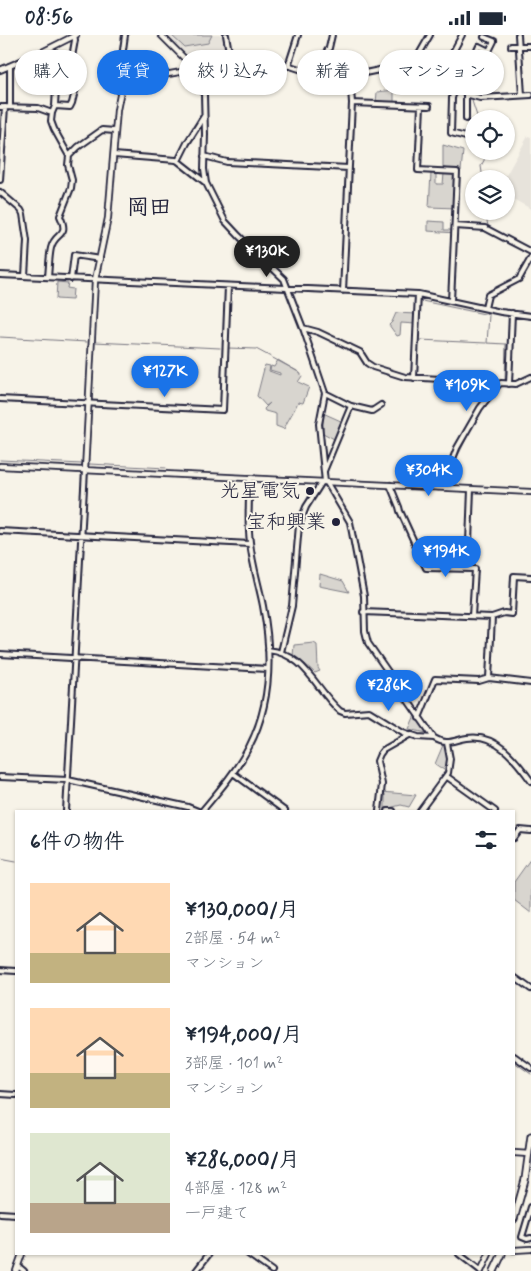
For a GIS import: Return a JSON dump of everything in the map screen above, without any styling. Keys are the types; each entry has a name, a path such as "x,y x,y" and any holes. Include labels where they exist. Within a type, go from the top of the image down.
{"main road":[{"path":"515,1216 530,1154 531,1136"},
{"path":"494,1271 502,1255"}],"street":[{"path":"0,70 75,35"},
{"path":"48,277 51,248 64,230 60,216 72,180 68,165 69,156 51,121 55,106 56,89 72,57 75,35"},
{"path":"124,50 126,35"},
{"path":"160,35 179,55"},
{"path":"226,35 229,50"},
{"path":"297,69 288,66 298,35"},
{"path":"328,50 332,35"},
{"path":"421,50 430,35"},
{"path":"454,50 462,35"},
{"path":"518,35 522,95"},
{"path":"484,37 494,41 490,50"},
{"path":"512,47 531,45"},
{"path":"476,50 478,46 488,50"},
{"path":"0,179 10,66"},
{"path":"55,106 70,107 74,95"},
{"path":"66,810 96,280 108,218 116,110 119,95"},
{"path":"204,95 204,169 206,183 225,221 284,279 325,393 319,424 325,482 350,522 364,596 365,631 373,652 434,738"},
{"path":"343,291 351,95"},
{"path":"453,95 451,133 465,137"},
{"path":"466,110 467,95"},
{"path":"470,95 480,98 531,95"},
{"path":"352,103 429,106"},
{"path":"421,106 418,170 457,172 451,301"},
{"path":"5,107 38,108 52,113"},
{"path":"178,161 204,115"},
{"path":"69,156 102,130 115,131"},
{"path":"114,155 176,160 206,183"},
{"path":"204,156 227,162 348,168"},
{"path":"0,192 21,210 23,214 27,241 25,276"},
{"path":"454,226 485,228 531,252"},
{"path":"71,279 74,255 100,259"},
{"path":"485,308 488,295 519,279 531,257"},
{"path":"0,275 418,294 531,316"},
{"path":"0,399 223,410 228,286"},
{"path":"414,378 418,294"},
{"path":"509,384 512,313"},
{"path":"303,328 318,332 360,352 372,367 414,378 476,381 498,385 501,383 516,384 531,377"},
{"path":"438,487 457,448 480,408 498,385"},
{"path":"325,393 351,406 372,411 381,405"},
{"path":"324,472 351,406"},
{"path":"0,466 531,492"},
{"path":"203,810 233,773 249,747 266,701 268,650 263,607 250,544 248,517 250,478"},
{"path":"281,652 292,606 300,525 306,507 325,482"},
{"path":"390,485 426,568 475,569 472,616"},
{"path":"468,569 472,489"},
{"path":"0,531 250,544"},
{"path":"363,612 492,617 504,613 512,614 514,576 531,577"},
{"path":"489,678 492,617"},
{"path":"268,650 281,652 305,667 340,711 345,713 369,711 403,732 429,739 434,738 447,743 470,737 484,738 507,751 531,781"},
{"path":"0,654 268,669"},
{"path":"419,718 434,679 479,681 489,678 531,683"},
{"path":"379,810 382,784 378,761 380,754 382,750 411,734"},
{"path":"421,810 446,776 450,759 447,743"},
{"path":"233,773 284,810"},
{"path":"446,776 494,810"},
{"path":"0,777 68,780 196,810"},
{"path":"515,826 520,830 531,831"},
{"path":"515,837 520,830"},
{"path":"0,970 15,971"},
{"path":"515,978 531,989"},
{"path":"515,1057 531,1068"},
{"path":"0,1094 15,1095"},
{"path":"515,1153 530,1154"},
{"path":"531,1207 522,1237 531,1238"},
{"path":"0,1213 15,1214"},
{"path":"515,1250 531,1249"},
{"path":"22,1255 17,1269 24,1271"},
{"path":"196,1271 208,1255"},
{"path":"249,1255 272,1271"},
{"path":"460,1255 481,1271 489,1255"}],"shaded area":[{"path":"165,35 224,35 227,50 181,50"},
{"path":"171,35 212,35 208,43 184,47"},
{"path":"377,92 379,92 379,95 394,95 394,104 376,103"},
{"path":"528,136 531,137 531,209 515,200 515,170 509,170"},
{"path":"443,145 463,151 461,171 443,171"},
{"path":"431,173 436,174 436,184 443,184 444,174 457,174 456,208 429,207"},
{"path":"428,221 444,222 444,230 455,230 455,233 428,231"},
{"path":"57,282 68,283 67,288 73,289 72,300 56,299"},
{"path":"396,313 416,314 415,324 401,323 400,335 397,336 389,325"},
{"path":"278,360 300,373 302,376 298,382 309,387 303,403 298,402 284,429 276,426 276,414 265,411 264,409 270,403 266,406 257,396 265,365 270,366 269,371 280,375 280,373 270,370 271,366 274,367"},
{"path":"323,413 343,422 336,440 323,433"},
{"path":"320,574 343,581 349,592 319,586"},
{"path":"314,643 317,645 318,668 320,671 315,673 293,656 294,645"},
{"path":"415,715 427,733 409,729"},
{"path":"443,745 446,746 449,762 447,772 435,764"},
{"path":"382,792 416,795 409,807 401,805 385,809 385,794"},
{"path":"531,858 531,913 515,901 515,881"}],"waterway":[{"path":"472,101 475,110"},
{"path":"482,170 481,166 484,160"},
{"path":"487,220 488,226 531,249"},
{"path":"422,301 489,315 487,343 506,344 505,381"},
{"path":"0,337 87,342"},
{"path":"419,340 486,343"},
{"path":"94,342 220,348"},
{"path":"228,348 256,349 297,371"},
{"path":"480,411 502,386 516,386 531,380"},
{"path":"449,474 475,421"},
{"path":"0,460 82,464"},
{"path":"89,464 166,468"},
{"path":"0,469 81,473"},
{"path":"88,473 173,477"},
{"path":"0,858 15,861"},
{"path":"515,1063 531,1074"}],"place":[{"name":"光星電気","path":"310,491"},
{"name":"宝和興業","path":"336,522"}],"district":[{"name":"岡田","path":"149,208"}]}
